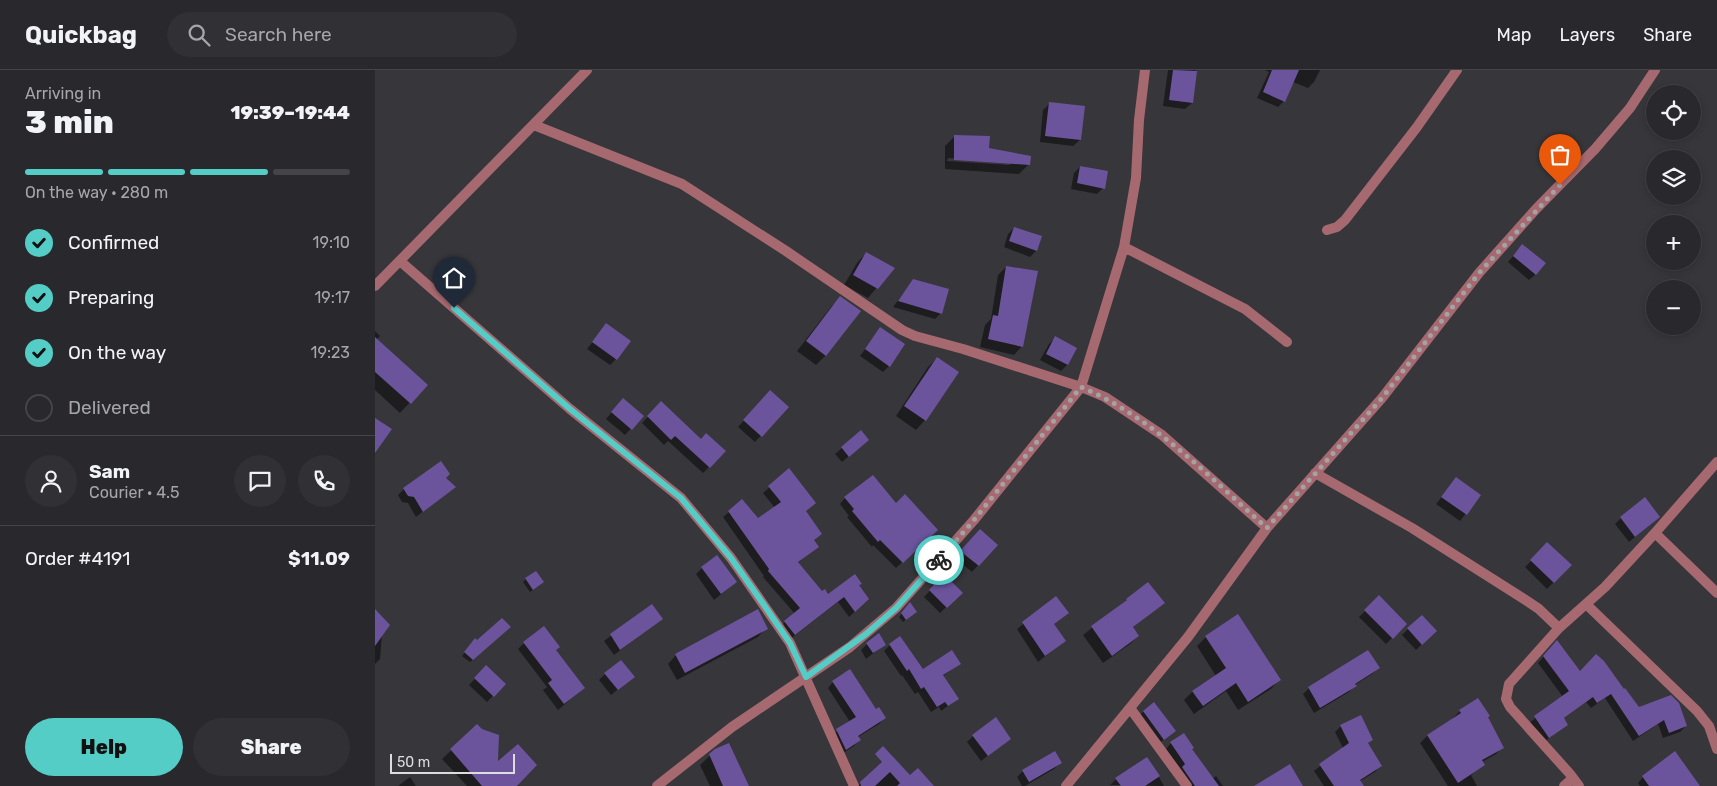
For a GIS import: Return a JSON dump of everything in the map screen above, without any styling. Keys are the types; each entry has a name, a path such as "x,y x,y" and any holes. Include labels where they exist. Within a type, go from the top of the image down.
{"street":[{"path":"375,286 587,70"},
{"path":"657,786 732,727 866,634 901,603 974,520 1081,387 1124,247 1136,178 1139,120 1145,70"},
{"path":"1327,230 1345,220 1417,127 1457,70"},
{"path":"1066,786 1189,637 1267,528 1382,398 1479,273 1536,209 1595,149 1624,114 1655,70"},
{"path":"533,125 682,184 786,251 902,330 915,336 963,349 1081,387 1105,397 1162,435 1267,528"},
{"path":"1124,247 1245,309 1287,342"},
{"path":"400,261 570,409 681,498 731,558 790,643 854,786"},
{"path":"1564,786 1576,782 1510,707 1506,699 1509,684 1559,628 1605,587 1717,462"},
{"path":"1315,473 1412,528 1524,599 1539,609 1559,628"},
{"path":"1655,532 1717,593"},
{"path":"1587,604 1697,711 1709,726 1717,748"},
{"path":"1130,708 1187,786"}],"building":[{"path":"1173,70 1197,71 1193,103 1169,100"},
{"path":"1272,70 1299,70 1285,102 1263,92"},
{"path":"1049,102 1085,106 1081,140 1045,136"},
{"path":"954,135 990,136 989,148 1031,156 1030,165 954,160"},
{"path":"1080,166 1108,171 1105,189 1077,183"},
{"path":"1014,227 1042,236 1037,251 1009,241"},
{"path":"1522,244 1546,263 1536,275 1513,256"},
{"path":"866,252 895,268 878,289 853,275"},
{"path":"1006,266 1038,271 1023,347 988,339 993,315 998,316"},
{"path":"913,279 949,289 942,314 898,301"},
{"path":"840,296 861,311 826,356 806,341"},
{"path":"606,323 631,341 617,360 592,342"},
{"path":"880,327 905,344 890,367 865,349"},
{"path":"1055,336 1077,348 1068,365 1046,354"},
{"path":"375,337 428,385 411,404 375,372"},
{"path":"937,357 959,372 926,421 904,406"},
{"path":"770,390 789,407 762,437 743,420"},
{"path":"623,398 644,416 632,430 611,412"},
{"path":"661,401 701,439 706,433 726,451 710,468 675,436 671,440 647,416"},
{"path":"375,418 392,429 375,453"},
{"path":"861,430 869,440 849,457 841,447"},
{"path":"441,461 450,474 446,478 456,487 423,512 414,497 408,496 403,488"},
{"path":"789,468 816,503 806,511 822,534 814,540 819,547 798,562 822,591 825,589 828,594 855,574 862,584 859,585 869,599 855,612 844,597 795,635 784,621 800,608 768,571 769,569 728,511 742,499 758,518 781,502 768,486"},
{"path":"873,475 896,503 905,494 938,530 903,563 880,540 878,542 852,511 854,509 844,497"},
{"path":"1456,477 1481,495 1467,515 1441,497"},
{"path":"1645,497 1660,517 1635,537 1620,517"},
{"path":"980,529 998,545 979,566 960,551"},
{"path":"1547,542 1572,565 1554,583 1530,560"},
{"path":"717,555 737,582 721,594 701,567"},
{"path":"536,571 544,582 533,590 525,578"},
{"path":"944,574 963,593 947,608 929,590"},
{"path":"1148,582 1165,603 1133,627 1139,636 1112,656 1091,626"},
{"path":"1379,595 1407,624 1393,639 1364,610"},
{"path":"1056,596 1069,613 1054,624 1066,641 1045,656 1022,622"},
{"path":"910,602 917,612 906,620 901,613"},
{"path":"652,604 663,619 620,650 610,634"},
{"path":"375,609 390,625 375,646"},
{"path":"758,609 768,629 685,673 675,654"},
{"path":"1238,614 1281,680 1248,702 1236,683 1203,706 1192,691 1226,668 1205,636"},
{"path":"1422,615 1437,631 1422,645 1407,628"},
{"path":"502,618 511,627 473,660 464,652 475,638 477,640"},
{"path":"544,626 560,647 556,650 585,688 564,704 548,683 552,680 523,642"},
{"path":"879,633 886,645 873,653 866,643"},
{"path":"900,636 923,669 952,650 961,664 943,675 959,699 948,706 945,702 937,707 924,687 921,689 909,669 907,671 889,644"},
{"path":"1557,640 1580,671 1596,654 1604,661 1639,707 1671,695 1679,703 1687,726 1669,733 1664,720 1639,736 1611,694 1597,703 1593,697 1564,718 1568,725 1549,738 1534,716 1569,691 1543,656"},
{"path":"1368,650 1380,668 1355,684 1357,686 1320,708 1308,687"},
{"path":"621,660 635,677 618,690 604,673"},
{"path":"486,665 506,684 494,697 474,678"},
{"path":"850,669 876,709 879,707 886,718 858,736 861,740 846,750 836,729 856,717 832,681"},
{"path":"1478,698 1490,716 1488,717 1504,748 1482,760 1485,765 1458,783 1427,735 1461,713 1459,710"},
{"path":"1154,702 1176,731 1164,740 1143,711"},
{"path":"1361,715 1373,740 1368,743 1382,766 1360,780 1364,786 1334,786 1319,764 1349,743 1340,725"},
{"path":"996,717 1011,739 988,756 972,735"},
{"path":"477,724 482,729 499,735 498,761 518,744 537,765 517,786 482,786 450,749"},
{"path":"1184,733 1194,748 1192,749 1219,786 1195,786 1182,767 1185,764 1170,742"},
{"path":"729,743 749,786 723,786 709,754"},
{"path":"883,746 910,775 918,768 934,786 897,786 900,783 890,772 875,786 861,786 860,782 882,762 875,754"},
{"path":"1055,751 1062,763 1029,782 1022,770"},
{"path":"1675,751 1700,786 1649,786 1642,776"},
{"path":"1147,757 1160,776 1145,786 1121,786 1115,778"},
{"path":"1290,764 1303,786 1254,786"}],"way so far":[{"path":"939,560 974,520 1081,387 1105,397 1162,435 1267,528 1382,398 1479,273 1560,185"}],"route":[{"path":"454,308 570,409 681,498 731,558 764,605 790,643 806,677 850,647 896,608 939,560"}]}
